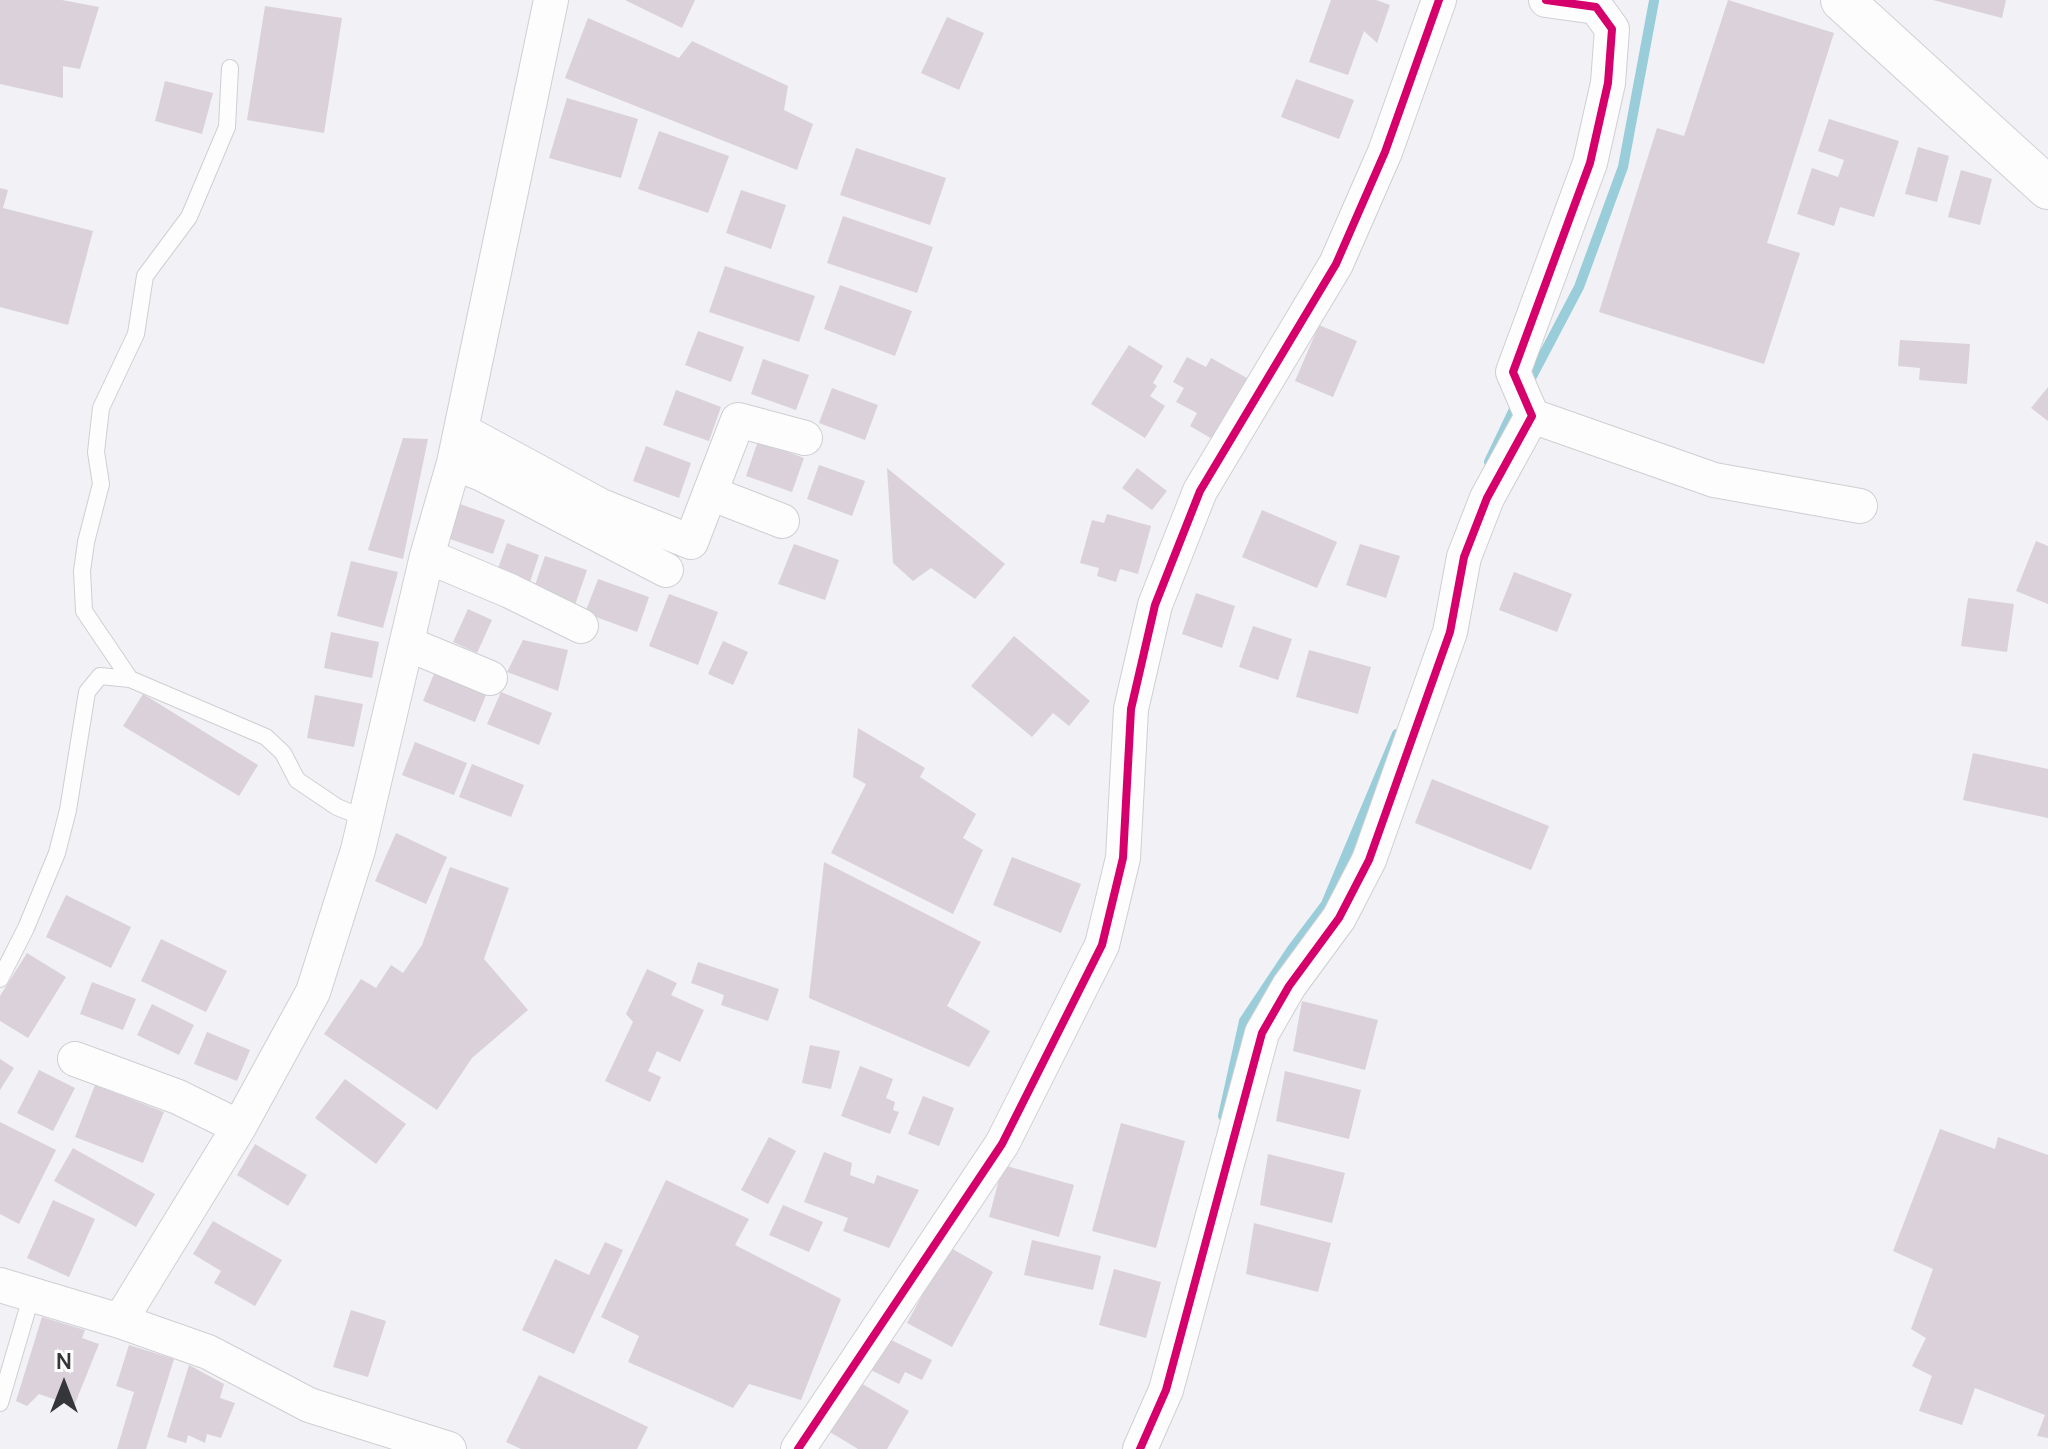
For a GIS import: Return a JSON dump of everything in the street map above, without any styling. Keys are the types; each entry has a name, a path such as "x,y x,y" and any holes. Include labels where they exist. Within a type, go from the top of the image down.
{"street":[{"path":"120,1321 239,1127 313,992 358,850 427,556 457,446 551,0"},
{"path":"798,1449 1002,1144 1102,945 1123,858 1131,709 1155,605 1200,491 1336,264 1385,152 1439,0"},
{"path":"1546,0 1596,7 1612,29 1608,83 1590,163 1513,372 1532,416 1714,480 1860,506"},
{"path":"1842,0 2048,188"},
{"path":"1140,1449 1166,1390 1262,1033 1289,986 1339,918 1369,860 1450,632 1464,557 1487,498 1532,416"},
{"path":"457,446 691,542 738,420 805,438"},
{"path":"457,446 482,474 666,570"},
{"path":"710,493 782,521"},
{"path":"427,556 510,591 581,626"},
{"path":"408,644 490,678"},
{"path":"75,1059 178,1097 239,1127"},
{"path":"16,1290 120,1321 208,1352 309,1405 449,1449"}],"lane":[{"path":"130,679 84,611 84,557 101,484 96,452 101,408 136,334 145,276 189,217 227,127 230,68"},
{"path":"0,979 26,928 57,853 68,810 87,692 100,676 130,679 266,737 283,753 297,780 337,807 364,818"},
{"path":"0,1403 16,1290"}],"building":[{"path":"0,0 62,0 99,7 80,69 63,66 63,98 0,84"},
{"path":"625,0 695,0 682,28"},
{"path":"1331,0 1376,0 1390,5 1377,43 1364,31 1348,75 1309,62"},
{"path":"1728,0 1834,33 1767,243 1800,253 1764,364 1599,312 1657,128 1684,136"},
{"path":"1933,0 2006,0 2002,18"},
{"path":"265,6 342,18 324,133 247,120"},
{"path":"947,17 984,33 959,90 921,73"},
{"path":"588,18 679,58 692,41 788,86 784,110 813,124 797,170 565,78"},
{"path":"1296,79 1354,100 1339,139 1281,117"},
{"path":"165,81 213,93 202,134 155,121"},
{"path":"567,98 638,119 621,178 549,158"},
{"path":"1829,119 1899,141 1874,217 1840,207 1834,226 1797,214 1812,168 1838,177 1844,160 1818,151"},
{"path":"659,131 729,156 708,213 638,189"},
{"path":"1918,147 1949,156 1937,202 1905,194"},
{"path":"856,148 946,178 930,225 840,195"},
{"path":"1961,170 1992,179 1980,225 1948,217"},
{"path":"0,188 8,190 3,208 93,231 68,325 0,307"},
{"path":"741,190 786,205 771,249 726,233"},
{"path":"843,216 933,247 917,293 827,263"},
{"path":"725,266 815,296 799,342 709,312"},
{"path":"840,285 912,311 895,356 824,329"},
{"path":"1319,325 1357,341 1333,397 1295,381"},
{"path":"698,331 744,347 731,382 685,365"},
{"path":"1900,340 1970,344 1967,384 1919,380 1920,368 1898,366"},
{"path":"1129,345 1163,366 1153,383 1157,386 1150,396 1165,406 1145,438 1091,404"},
{"path":"1187,357 1206,367 1211,358 1247,378 1214,440 1190,426 1197,413 1176,402 1184,388 1173,382"},
{"path":"763,359 809,375 796,410 751,394"},
{"path":"2048,387 2048,421 2031,408"},
{"path":"832,388 878,405 865,440 819,423"},
{"path":"676,390 721,407 709,441 663,425"},
{"path":"403,438 428,439 403,559 368,550"},
{"path":"758,441 804,458 792,492 746,476"},
{"path":"646,446 691,463 679,498 633,481"},
{"path":"819,465 865,481 852,516 807,499"},
{"path":"887,468 1005,564 975,599 931,568 913,581 893,563"},
{"path":"1137,468 1167,491 1152,510 1122,488"},
{"path":"460,504 505,520 493,554 447,538"},
{"path":"1262,510 1337,542 1317,588 1242,557"},
{"path":"1107,514 1151,526 1138,574 1120,569 1116,582 1097,576 1099,568 1080,563 1092,520 1104,523"},
{"path":"2036,541 2048,546 2048,604 2016,591"},
{"path":"507,543 539,555 528,588 495,577"},
{"path":"794,544 839,560 825,600 778,584"},
{"path":"1360,544 1400,556 1386,598 1346,585"},
{"path":"545,556 587,570 575,605 533,591"},
{"path":"351,561 398,572 383,628 337,616"},
{"path":"1514,572 1572,594 1557,632 1499,610"},
{"path":"598,579 649,597 637,632 585,613"},
{"path":"1196,593 1235,606 1222,648 1182,634"},
{"path":"669,594 718,612 698,665 649,646"},
{"path":"1968,598 2014,604 2007,652 1961,646"},
{"path":"468,609 492,620 477,653 453,642"},
{"path":"1253,626 1292,639 1278,680 1239,667"},
{"path":"331,632 379,642 372,678 324,668"},
{"path":"1014,636 1090,701 1069,726 1053,713 1032,737 971,686"},
{"path":"523,640 568,650 558,691 507,672"},
{"path":"723,641 748,652 733,685 708,674"},
{"path":"1309,650 1371,667 1358,714 1296,697"},
{"path":"436,669 488,690 475,722 423,701"},
{"path":"501,692 552,713 539,745 487,724"},
{"path":"143,694 258,765 239,796 123,726"},
{"path":"315,695 363,704 354,747 307,738"},
{"path":"858,728 925,768 920,777 976,814 963,838 983,850 953,914 831,853 866,784 853,777"},
{"path":"415,742 467,763 454,795 402,775"},
{"path":"1973,753 2048,769 2048,818 1963,800"},
{"path":"472,764 524,785 511,817 459,797"},
{"path":"1432,779 1549,826 1531,870 1415,823"},
{"path":"396,833 447,857 426,904 375,881"},
{"path":"1012,857 1081,884 1061,933 993,905"},
{"path":"824,862 981,942 947,1006 990,1031 969,1067 809,998"},
{"path":"450,867 509,888 484,959 528,1010 472,1058 437,1110 324,1034 361,979 376,988 391,965 403,973 422,945"},
{"path":"66,895 131,927 111,968 46,937"},
{"path":"161,939 227,971 206,1012 141,981"},
{"path":"27,953 66,977 28,1038 0,1021 0,996"},
{"path":"698,962 779,989 768,1021 721,1005 724,995 691,983"},
{"path":"647,969 677,983 671,995 704,1010 680,1062 657,1051 648,1071 661,1077 650,1102 605,1081 633,1022 626,1014"},
{"path":"92,982 136,999 123,1030 80,1014"},
{"path":"1302,1001 1378,1020 1365,1070 1293,1051"},
{"path":"152,1004 194,1025 179,1055 137,1035"},
{"path":"207,1032 250,1050 237,1081 194,1064"},
{"path":"810,1045 840,1051 831,1089 802,1083"},
{"path":"0,1059 14,1068 0,1090"},
{"path":"860,1066 893,1079 886,1098 895,1102 893,1110 899,1112 890,1134 841,1116"},
{"path":"39,1070 75,1088 53,1131 17,1113"},
{"path":"1285,1071 1361,1090 1349,1139 1276,1121"},
{"path":"345,1079 406,1124 376,1164 315,1118"},
{"path":"95,1085 164,1112 143,1163 75,1137"},
{"path":"923,1096 954,1108 939,1146 908,1134"},
{"path":"0,1122 56,1150 19,1224 0,1214"},
{"path":"1121,1123 1185,1141 1156,1248 1092,1231"},
{"path":"1940,1129 1995,1149 1998,1137 2048,1155 2048,1438 2037,1436 2045,1415 1975,1388 1962,1425 1919,1411 1932,1376 1912,1366 1926,1338 1911,1329 1933,1269 1893,1251"},
{"path":"769,1137 796,1151 768,1204 741,1190"},
{"path":"255,1144 307,1175 288,1206 237,1175"},
{"path":"73,1148 155,1194 136,1227 54,1181"},
{"path":"824,1152 852,1163 850,1175 874,1184 877,1175 919,1190 889,1248 843,1231 848,1218 804,1202"},
{"path":"1268,1154 1345,1173 1332,1223 1260,1205"},
{"path":"1003,1165 1074,1185 1059,1237 989,1217"},
{"path":"666,1180 749,1219 735,1245 841,1299 801,1400 749,1384 733,1408 628,1362 639,1336 601,1317"},
{"path":"53,1200 95,1219 69,1277 27,1258"},
{"path":"783,1205 823,1222 809,1252 769,1235"},
{"path":"213,1221 282,1260 255,1306 214,1283 221,1271 193,1254"},
{"path":"1254,1223 1331,1243 1318,1292 1246,1274"},
{"path":"1032,1240 1101,1256 1093,1290 1024,1275"},
{"path":"605,1242 623,1250 574,1354 522,1330 555,1259 589,1275"},
{"path":"949,1247 993,1272 952,1347 907,1323"},
{"path":"1114,1269 1161,1282 1146,1338 1099,1325"},
{"path":"351,1310 386,1321 368,1377 333,1367"},
{"path":"42,1317 85,1330 82,1338 99,1344 74,1406 39,1394 27,1406 16,1401"},
{"path":"883,1336 932,1360 922,1380 905,1372 899,1384 867,1368"},
{"path":"129,1345 174,1359 146,1449 117,1449 134,1392 116,1386"},
{"path":"189,1365 224,1384 220,1398 235,1403 221,1438 207,1434 205,1443 188,1435 186,1443 167,1437"},
{"path":"539,1375 648,1427 637,1449 521,1449 506,1442"},
{"path":"859,1382 909,1411 887,1449 858,1449 830,1432"}],"waterway":[{"path":"1528,384 1579,287 1623,167 1654,1"},
{"path":"1489,462 1518,401"},
{"path":"1223,1116 1244,1021 1326,904 1397,734"}],"cycle path":[{"path":"798,1449 1002,1144 1102,945 1123,858 1131,709 1155,605 1200,491 1336,264 1385,152 1439,0"},
{"path":"1140,1449 1166,1390 1262,1033 1289,986 1339,918 1369,860 1450,632 1464,557 1487,498 1532,416 1513,372 1590,163 1608,83 1612,29 1596,7 1546,0"}]}
